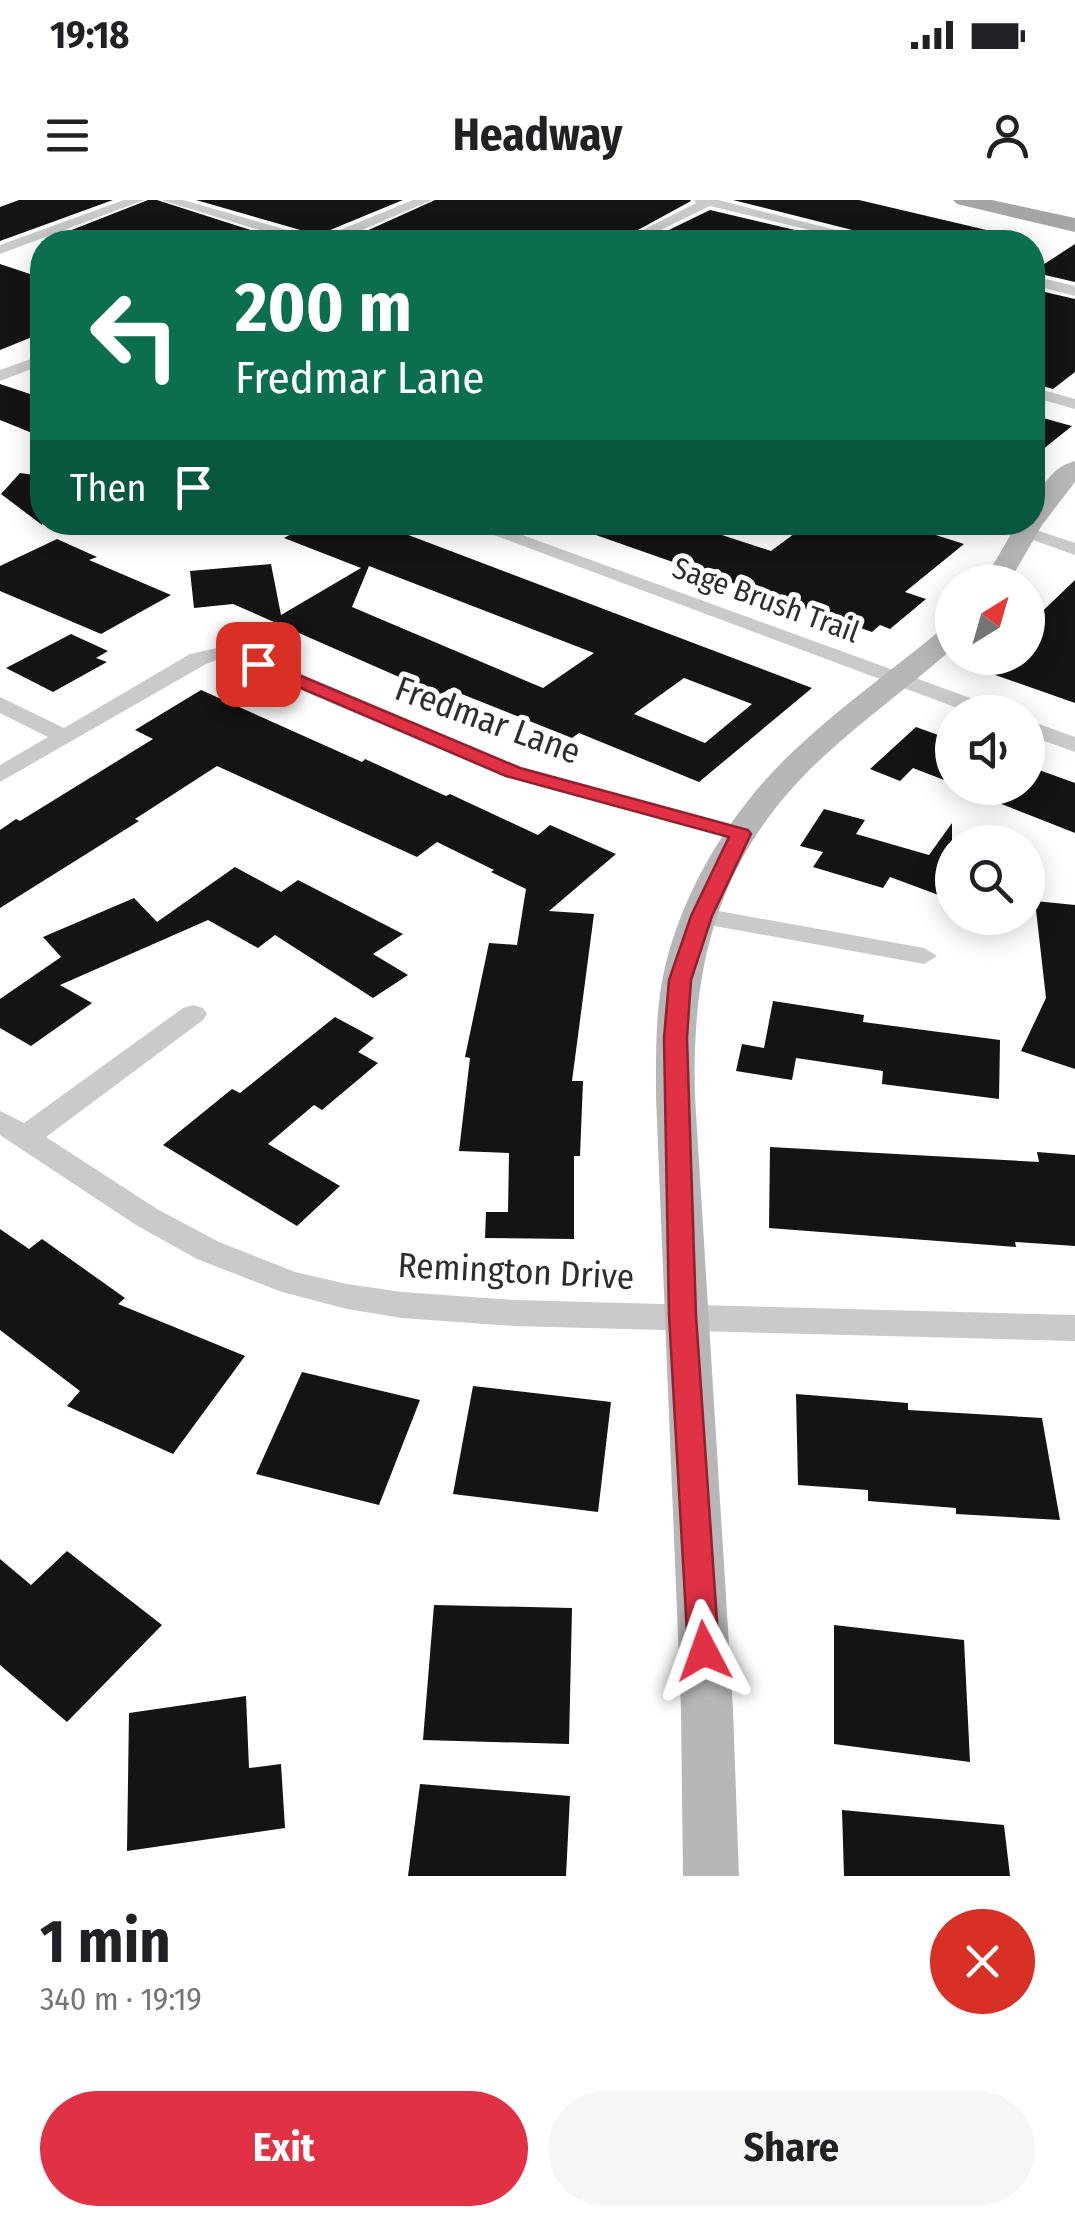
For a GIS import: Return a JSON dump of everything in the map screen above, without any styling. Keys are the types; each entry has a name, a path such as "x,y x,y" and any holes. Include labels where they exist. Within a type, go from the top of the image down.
{"main road":[{"path":"964,200 1075,225"},
{"path":"1032,200 1075,210"}],"street":[{"path":"55,230 137,200"},
{"path":"168,200 272,230"},
{"path":"352,230 425,200"},
{"path":"649,230 704,201 826,230"},
{"path":"0,250 30,239"},
{"path":"1045,283 1075,291"},
{"path":"0,376 30,366"},
{"path":"1045,396 1075,404"},
{"path":"1045,502 1075,468"},
{"path":"1045,533 1075,549"},
{"name":"Sage Brush Trail","path":"503,535 940,695"},
{"path":"1006,565 1024,535"},
{"path":"711,1876 711,1770 682,1315 676,1038 680,980 702,916 741,834 802,759 935,649"},
{"name":"Fredmar Lane","path":"65,737 179,669 217,654 258,664 513,772 741,834"},
{"path":"0,704 65,737"},
{"path":"1045,733 1075,744"},
{"path":"0,775 65,737"},
{"path":"702,916 924,956"},
{"path":"12,1129 193,1014"},
{"name":"Remington Drive","path":"12,1129 172,1234 242,1266 307,1287 384,1303 482,1312 1075,1328"}],"building":[{"path":"19,200 113,200 0,241 0,207"},
{"path":"157,200 251,230 72,230"},
{"path":"196,200 403,200 330,230 301,230"},
{"path":"435,200 691,201 638,230 369,230"},
{"path":"733,200 859,200 986,230 852,230"},
{"path":"710,210 795,230 669,230"},
{"path":"1075,244 1075,282 1045,275 1045,264"},
{"path":"0,264 30,274 30,338 0,350"},
{"path":"1045,292 1075,299 1075,372 1053,389 1045,387"},
{"path":"0,384 30,394 30,432 0,420"},
{"path":"1045,419 1072,426 1045,448"},
{"path":"20,473 30,474 30,516 1,494"},
{"path":"408,535 812,688 699,782 579,733 572,738 449,689 440,695 233,604 194,608 190,571 271,564 281,615 361,568 284,538","holes":["369,566 594,653 543,688 352,607","684,678 752,704 705,743 634,714"]},
{"path":"596,535 722,535 771,551 793,535 936,535 964,544 905,592 926,599 890,629 880,625 872,632"},
{"path":"57,539 97,557 89,560 171,595 101,634 0,591 0,566"},
{"path":"1075,580 1075,703 995,675 1045,675 1045,609"},
{"path":"71,634 108,651 96,658 107,662 53,692 6,668"},
{"path":"201,690 538,835 550,825 616,854 549,911 594,914 572,1081 583,1081 580,1156 574,1156 574,1239 485,1238 486,1212 508,1212 509,1153 459,1151 470,1058 465,1057 489,943 517,945 526,889 491,872 494,870 437,842 417,857 217,766 135,819 139,821 0,908 0,830 153,739 135,730"},
{"path":"916,727 935,734 935,776 913,768 900,781 870,769"},
{"path":"1045,772 1075,783 1075,833 1004,805 1045,805"},
{"path":"824,809 865,820 856,834 929,855 935,847 935,894 890,877 883,888 813,867 823,852 800,846"},
{"path":"235,867 281,892 298,880 403,934 373,954 408,975 373,998 275,935 258,948 208,920 60,985 92,1003 31,1046 0,1028 0,999 61,957 43,937 134,898 157,922"},
{"path":"1045,902 1075,905 1075,1069 1021,1051 1046,998 1039,935 1045,935"},
{"path":"773,1001 864,1015 863,1022 1000,1040 999,1099 882,1084 883,1071 796,1058 792,1080 736,1071 742,1044 764,1048"},
{"path":"335,1017 374,1038 358,1052 378,1063 322,1110 314,1105 268,1144 340,1186 297,1226 163,1145 232,1089 240,1093"},
{"path":"770,1147 1039,1162 1037,1152 1075,1155 1075,1246 1015,1242 1016,1247 769,1228"},
{"path":"0,1229 29,1249 42,1239 125,1298 118,1304 245,1356 173,1454 67,1406 80,1391 0,1330"},
{"path":"302,1372 420,1400 379,1505 256,1474"},
{"path":"473,1386 611,1402 598,1512 453,1494"},
{"path":"796,1394 908,1403 908,1410 1042,1418 1060,1520 956,1514 956,1508 868,1501 868,1490 798,1485"},
{"path":"67,1551 162,1625 67,1722 0,1665 0,1559 31,1585"},
{"path":"434,1605 572,1608 569,1744 423,1740"},
{"path":"834,1625 964,1640 970,1762 834,1744"},
{"path":"246,1696 249,1768 281,1764 285,1828 127,1851 129,1713"},
{"path":"420,1784 570,1796 566,1876 408,1876"},
{"path":"842,1810 1004,1825 1010,1876 844,1876"}],"route":[{"path":"258,664 513,772 741,834 722,868 680,980 676,1038 682,1315 704,1651"}]}
